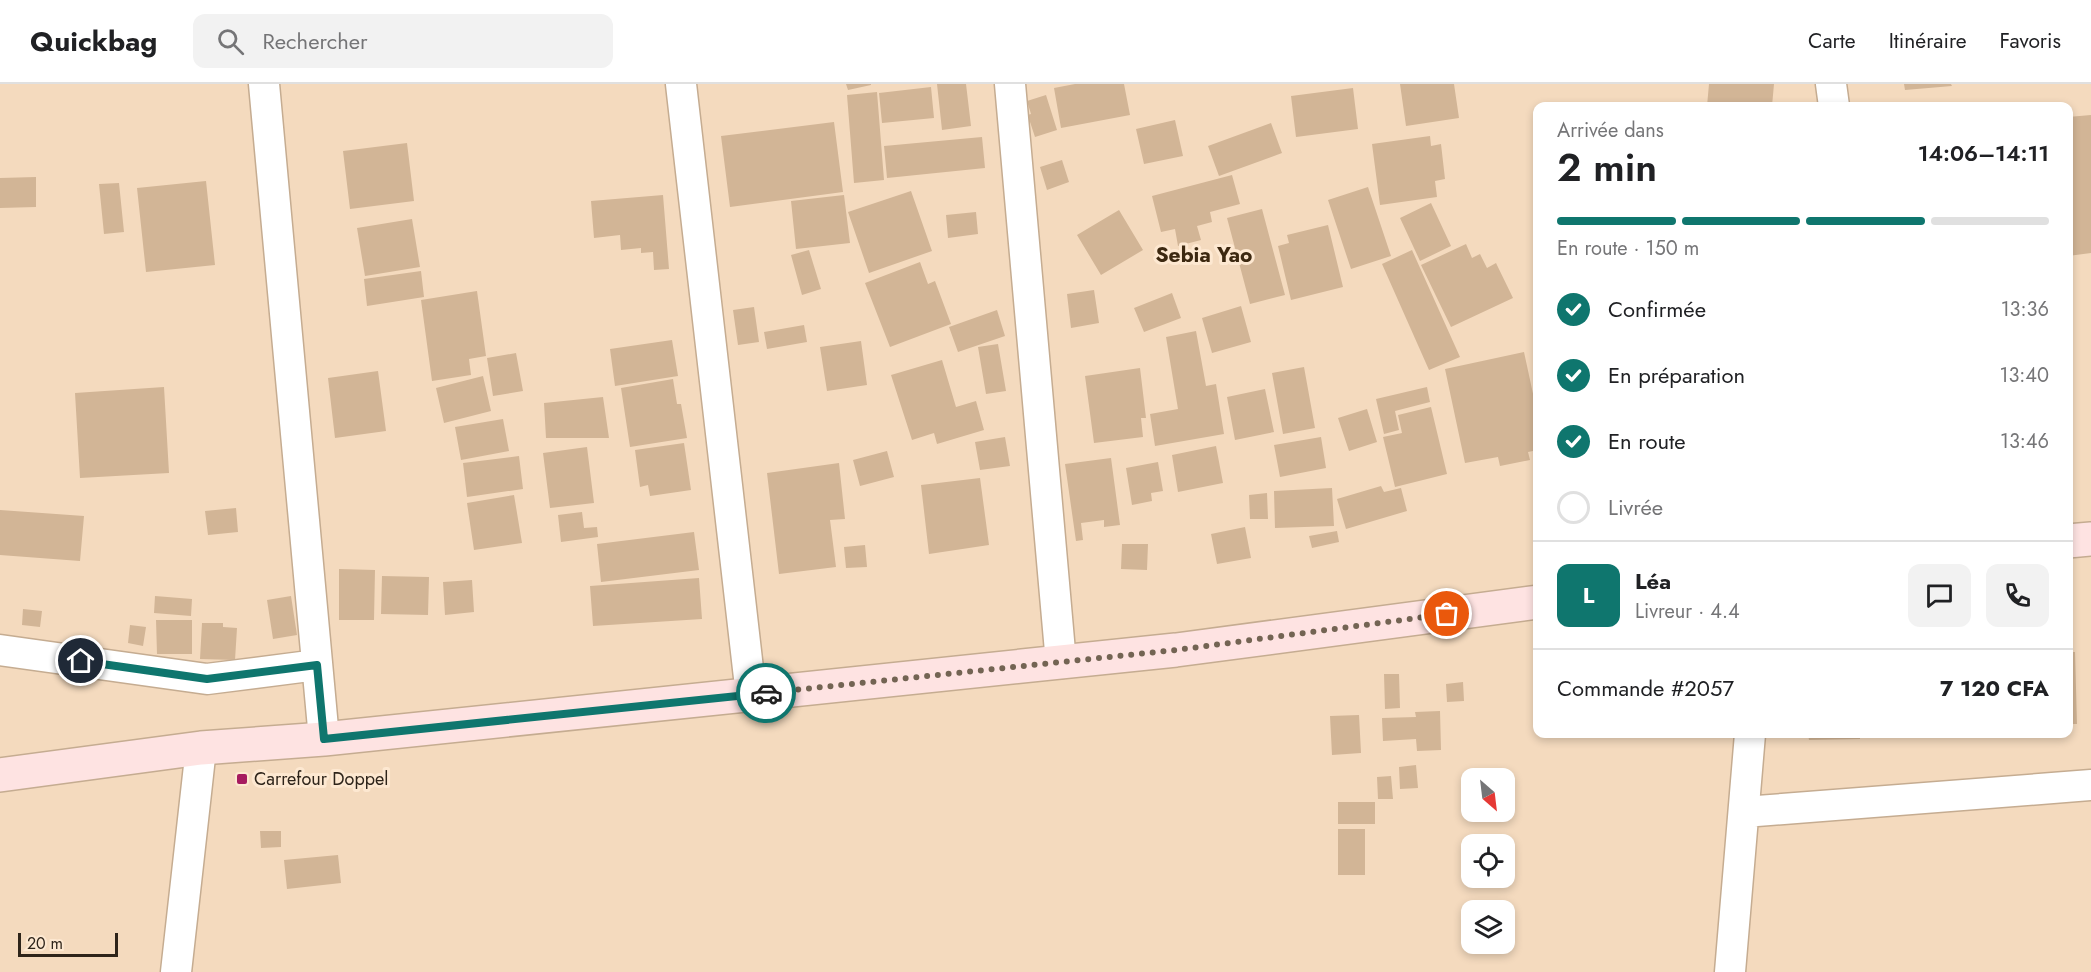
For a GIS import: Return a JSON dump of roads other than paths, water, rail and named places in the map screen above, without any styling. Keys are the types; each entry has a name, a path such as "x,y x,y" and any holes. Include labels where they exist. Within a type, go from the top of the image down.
{"street":[{"path":"264,84 324,739"},
{"path":"681,84 751,695"},
{"path":"1010,84 1061,663"},
{"path":"1830,84 1833,102"},
{"path":"2073,541 2091,539"},
{"path":"0,775 201,748 324,739 1061,663 1533,603"},
{"path":"0,650 207,679 317,665"},
{"path":"1730,972 1750,738"},
{"path":"176,972 201,748"},
{"path":"1744,812 2091,785"}],"place":[{"name":"Carrefour Doppel","path":"242,779"}],"district":[{"name":"Sebia Yao","path":"1204,255"}]}
